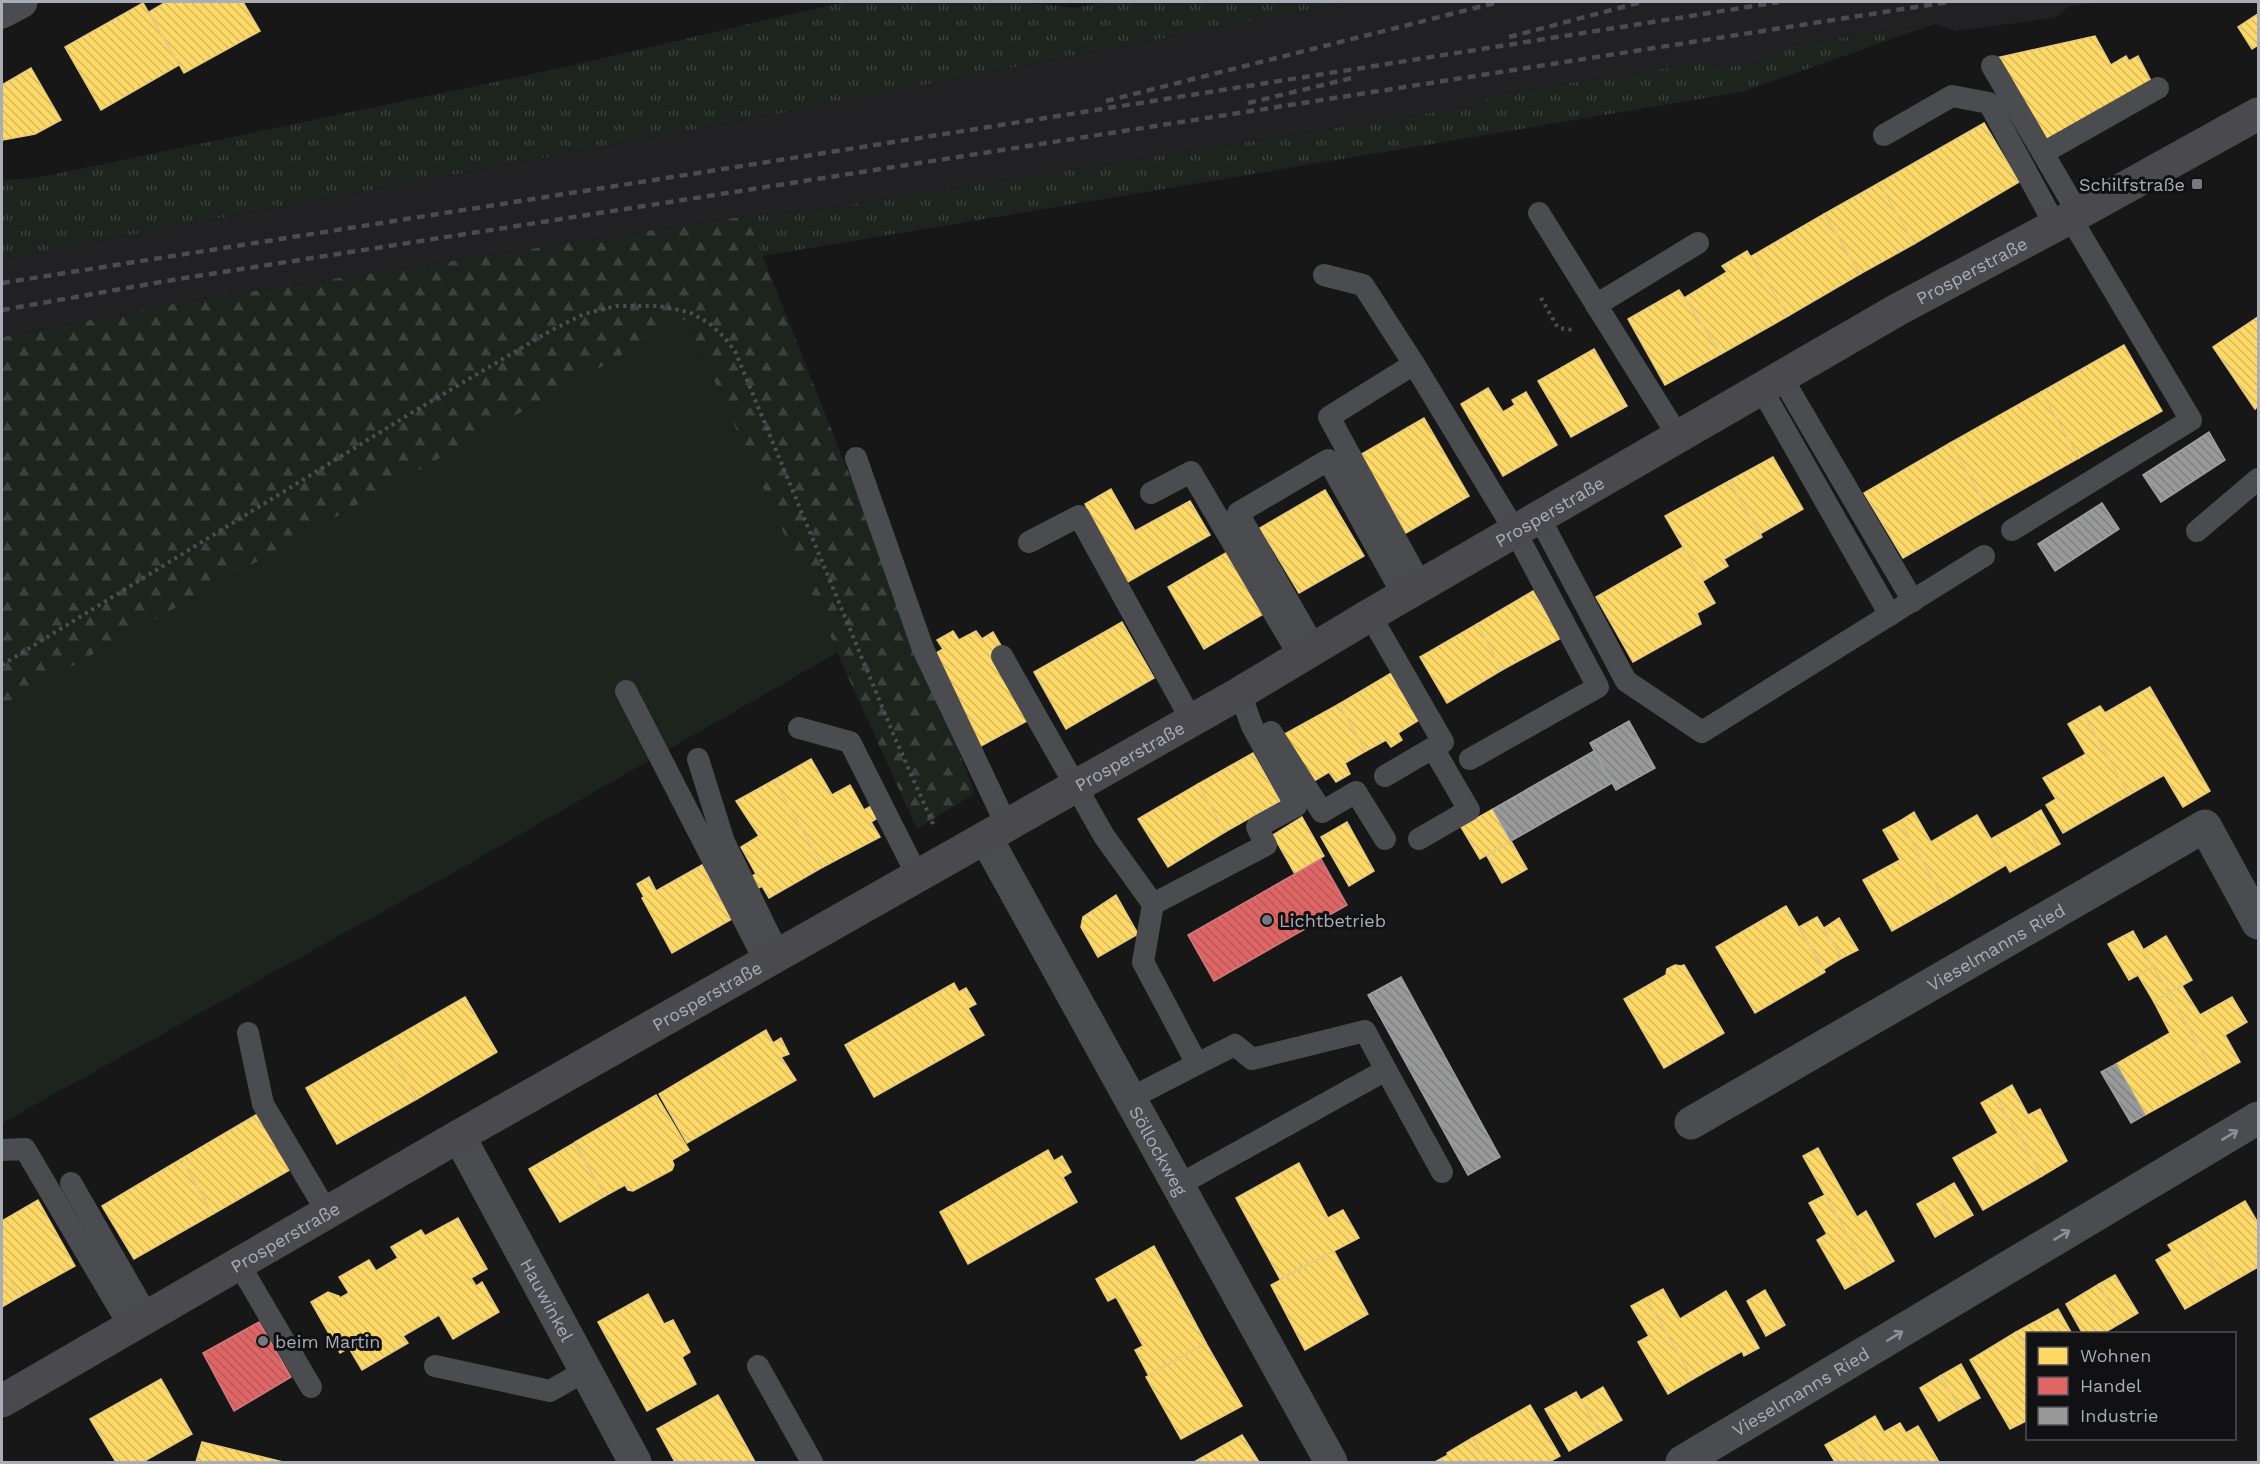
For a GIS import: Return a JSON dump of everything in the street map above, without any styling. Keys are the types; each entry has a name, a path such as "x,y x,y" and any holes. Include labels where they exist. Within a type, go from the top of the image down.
{"main road":[{"name":"Prosperstraße","path":"2,1401 459,1136 1192,721 1412,590 1897,310 2259,114"}],"street":[{"path":"2,12 21,2"},
{"name":"Vieselmanns Ried","path":"1691,1123 2205,826 2259,923"},
{"name":"Söllockweg","path":"996,832 1129,1099 1331,1462"},
{"name":"Vieselmanns Ried","path":"1683,1462 2259,1118"},
{"name":"Hauwinkel","path":"459,1136 634,1462"}],"lane":[{"path":"1992,66 2043,153 2068,219"},
{"path":"2043,153 2158,88"},
{"path":"1884,135 1952,96 1989,103 2068,219 2191,420 2012,530"},
{"path":"1539,213 1678,436"},
{"path":"1596,305 1698,243"},
{"path":"1324,275 1362,285 1414,364 1527,524 1626,681 1702,732 1984,556"},
{"path":"1412,590 1329,417 1414,364"},
{"path":"1771,382 1913,601"},
{"path":"1771,382 1890,615"},
{"path":"856,458 923,649 996,832"},
{"path":"1308,652 1238,513 1328,460 1412,590"},
{"path":"1151,493 1191,472 1308,652"},
{"path":"2197,531 2259,479"},
{"path":"1029,542 1079,516 1192,721"},
{"path":"1470,759 1598,687 1527,524"},
{"path":"1370,615 1443,742 1385,776"},
{"path":"1002,656 1104,836 1153,904 1143,962 1197,1064"},
{"path":"626,691 772,959"},
{"path":"1240,693 1264,720 1322,813 1356,792 1385,839"},
{"path":"1153,904 1266,844 1257,827 1296,806 1252,726 1240,693"},
{"path":"799,728 850,742 918,877"},
{"path":"1419,839 1469,810 1433,748"},
{"path":"698,759 724,842 772,959"},
{"path":"1129,1099 1235,1045 1252,1059 1365,1031 1442,1172"},
{"path":"248,1033 263,1104 327,1212"},
{"path":"1177,1186 1386,1070"},
{"path":"2,1150 25,1149 139,1322"},
{"path":"71,1183 139,1322"},
{"path":"239,1264 311,1387"},
{"path":"435,1365 550,1391 585,1371"},
{"path":"758,1366 812,1462"}],"path":[{"path":"2,665 412,412 550,331 584,314 616,306 659,306 689,312 709,323 735,351 948,860"}],"shaded area":[{"path":"1347,2 2098,2 2070,6 2054,18 1955,31 1934,24 1793,45 1761,62 1728,67 1701,63 1498,94 1468,107 816,210 747,216 189,301 2,337 2,259 766,116"}],"green space":[{"path":"843,2 1022,2 1075,8 1104,2 1347,2 766,116 2,259 2,180 36,178 547,71"},
{"path":"1934,24 1742,92 762,256 747,216 816,210 1468,107 1498,94 1701,63 1728,67 1761,62 1793,45"},
{"path":"747,216 975,793 917,829 686,319 2,706 2,337 189,301"},
{"path":"686,319 838,652 474,861 2,1123 2,706"}],"building: Wohnen":[{"path":"166,2 243,2 260,31 184,73 149,12"},
{"path":"143,3 179,65 101,110 65,47"},
{"path":"2258,14 2258,45 2252,49 2238,27"},
{"path":"2095,36 2111,65 2126,56 2129,61 2138,56 2152,83 2046,144 1996,58"},
{"path":"31,68 61,120 35,134 2,140 2,85"},
{"path":"1984,123 2019,182 1914,244 1879,183"},
{"path":"1879,183 1914,244 1860,274 1824,214"},
{"path":"1824,214 1860,274 1788,316 1750,257"},
{"path":"1747,251 1788,316 1721,354 1684,298 1727,272 1722,266"},
{"path":"1679,290 1721,354 1665,385 1628,319"},
{"path":"2258,317 2258,406 2255,409 2213,347"},
{"path":"2124,345 2162,411 2079,458 2041,392"},
{"path":"1594,349 1627,406 1571,437 1538,381"},
{"path":"1488,388 1503,412 1515,405 1512,400 1526,392 1557,445 1503,476 1461,404"},
{"path":"2041,392 2079,458 1988,509 1950,443"},
{"path":"1424,418 1469,496 1406,533 1360,455"},
{"path":"1950,443 1988,509 1903,558 1864,493"},
{"path":"1773,457 1803,509 1760,534 1729,481"},
{"path":"1729,481 1762,537 1724,559 1728,566 1703,581 1665,516"},
{"path":"1111,489 1135,531 1190,501 1210,535 1126,583 1085,504"},
{"path":"1325,490 1364,556 1299,593 1260,528"},
{"path":"1683,547 1715,603 1697,613 1701,624 1633,662 1596,597"},
{"path":"1229,551 1265,613 1204,649 1168,587"},
{"path":"1533,591 1561,638 1502,670 1477,624"},
{"path":"1122,622 1154,678 1066,729 1034,672"},
{"path":"1477,624 1502,670 1447,703 1420,657"},
{"path":"953,631 959,640 976,631 982,639 993,632 1006,654 1027,721 981,746 933,655 943,649 937,640"},
{"path":"1393,672 1419,720 1398,733 1402,740 1391,747 1386,740 1366,751 1339,704"},
{"path":"2150,687 2210,791 2183,807 2164,775 2129,795 2084,715 2100,706 2105,713"},
{"path":"1339,704 1366,751 1345,763 1350,774 1336,782 1329,772 1309,784 1281,736"},
{"path":"2084,715 2129,795 2063,833 2046,805 2056,799 2043,778 2086,754 2068,724"},
{"path":"1253,753 1280,801 1225,832 1198,784"},
{"path":"811,759 832,795 850,785 864,810 873,805 879,817 871,822 880,837 823,867 774,780"},
{"path":"774,780 823,867 769,898 762,886 755,890 748,878 756,874 741,847 759,836 736,801"},
{"path":"1198,784 1225,832 1168,867 1138,819"},
{"path":"1493,809 1511,841 1480,859 1461,827"},
{"path":"2041,810 2060,844 2042,854 2023,821"},
{"path":"1914,812 1931,842 1977,815 2006,865 1945,901 1900,821"},
{"path":"1302,817 1324,856 1295,874 1273,835"},
{"path":"1900,821 1945,901 1892,931 1863,880 1900,860 1883,830"},
{"path":"2023,821 2042,854 2010,872 1991,839"},
{"path":"1347,822 1374,871 1349,886 1321,837"},
{"path":"1511,841 1527,869 1502,883 1487,856"},
{"path":"702,865 732,919 672,953 642,898 644,897 637,884 649,877 656,891"},
{"path":"1116,895 1138,934 1098,957 1081,927 1083,917"},
{"path":"1786,906 1825,972 1755,1013 1716,947"},
{"path":"1817,917 1842,958 1824,969 1799,927"},
{"path":"1839,918 1858,950 1842,958 1824,928"},
{"path":"2133,931 2153,967 2129,980 2108,944"},
{"path":"2166,936 2192,980 2169,993 2143,950"},
{"path":"1675,965 1684,965 1724,1033 1664,1068 1624,999 1666,975 1667,969"},
{"path":"2153,967 2169,993 2154,1002 2138,975"},
{"path":"954,983 959,992 966,988 976,1004 968,1008 984,1035 874,1097 845,1045"},
{"path":"2182,986 2200,1015 2232,997 2247,1022 2225,1035 2240,1062 2215,1076 2169,993"},
{"path":"2169,993 2215,1076 2145,1115 2116,1064 2170,1033 2154,1002"},
{"path":"465,997 497,1052 417,1099 385,1043"},
{"path":"766,1030 773,1043 781,1038 789,1054 781,1057 796,1080 687,1143 659,1094"},
{"path":"385,1043 417,1099 337,1144 306,1088"},
{"path":"2012,1085 2028,1115 2040,1109 2067,1161 2042,1176 1995,1095"},
{"path":"656,1095 689,1150 672,1160 674,1165 672,1170 633,1191 628,1190 625,1185 605,1196 575,1142"},
{"path":"1995,1095 2042,1176 1983,1210 1953,1158 1998,1133 1981,1103"},
{"path":"261,1112 293,1168 213,1214 181,1159"},
{"path":"574,1143 605,1196 560,1222 529,1169"},
{"path":"1818,1148 1857,1217 1866,1211 1894,1261 1870,1275 1803,1156"},
{"path":"1048,1150 1054,1161 1062,1156 1071,1172 1063,1177 1077,1202 968,1264 940,1212"},
{"path":"181,1159 213,1214 134,1259 102,1206"},
{"path":"1299,1163 1328,1218 1343,1210 1359,1238 1280,1279 1236,1198"},
{"path":"1954,1183 1973,1215 1954,1226 1935,1194"},
{"path":"1935,1194 1954,1226 1935,1237 1917,1204"},
{"path":"1825,1195 1870,1275 1845,1289 1817,1240 1827,1234 1809,1203"},
{"path":"38,1200 75,1266 19,1297 2,1265 2,1221"},
{"path":"2245,1201 2258,1223 2258,1267 2225,1286 2193,1231"},
{"path":"458,1218 487,1269 471,1278 476,1286 482,1282 499,1312 453,1339 439,1315 403,1336 408,1343 362,1370 349,1348 340,1353 311,1302 328,1292 340,1298 349,1293 339,1277 369,1260 376,1271 398,1258 391,1247 421,1230 425,1236"},
{"path":"2193,1231 2225,1286 2185,1309 2156,1260 2172,1251 2168,1245"},
{"path":"1154,1246 1206,1343 1149,1376 1135,1350 1143,1346 1116,1297 1108,1301 1096,1279"},
{"path":"1334,1251 1368,1314 1305,1350 1271,1285"},
{"path":"2,1265 19,1297 2,1307"},
{"path":"2115,1275 2138,1313 2121,1323 2099,1284"},
{"path":"2099,1284 2121,1323 2105,1332 2082,1332 2066,1304"},
{"path":"1663,1289 1680,1319 1726,1291 1759,1348 1744,1356 1742,1351 1693,1379 1646,1298"},
{"path":"1765,1290 1785,1325 1766,1336 1747,1301"},
{"path":"648,1294 664,1324 673,1320 690,1352 682,1357 696,1384 647,1411 598,1322"},
{"path":"1646,1298 1693,1379 1668,1394 1638,1342 1649,1336 1631,1306"},
{"path":"2058,1309 2071,1332 2026,1332 2026,1349 2016,1332"},
{"path":"2016,1332 2026,1349 2026,1421 2010,1429 1970,1360"},
{"path":"1206,1343 1242,1406 1181,1439 1146,1377"},
{"path":"1961,1364 1980,1398 1960,1409 1940,1376"},
{"path":"1940,1376 1960,1409 1939,1421 1920,1388"},
{"path":"161,1379 192,1434 143,1462 116,1462 90,1419"},
{"path":"1603,1387 1622,1420 1600,1433 1581,1400"},
{"path":"1576,1392 1600,1433 1569,1451 1545,1409"},
{"path":"718,1395 755,1462 675,1462 657,1429"},
{"path":"1530,1405 1560,1456 1549,1462 1486,1462 1472,1438"},
{"path":"1875,1416 1884,1432 1900,1423 1906,1433 1918,1426 1939,1462 1868,1462 1850,1431"},
{"path":"1850,1431 1868,1462 1835,1462 1825,1445"},
{"path":"1242,1435 1259,1462 1194,1462"},
{"path":"1472,1438 1486,1462 1435,1462 1448,1455 1447,1453"},
{"path":"202,1442 283,1462 196,1462"}],"building: Handel":[{"name":"Lichtbetrieb","path":"1321,859 1347,905 1214,981 1188,935"},
{"path":"259,1322 291,1377 234,1411 203,1353"}],"building: Industrie":[{"path":"2209,432 2225,460 2161,502 2143,475"},
{"path":"2102,503 2119,529 2055,571 2038,544"},
{"path":"1629,721 1655,768 1616,790 1590,743"},
{"path":"1594,751 1612,783 1511,841 1493,809"},
{"path":"1401,977 1500,1157 1468,1175 1368,995"},
{"path":"2116,1064 2145,1115 2131,1123 2101,1072"}],"railway":[{"path":"1106,101 1499,2"},
{"path":"1509,37 1642,2"},
{"path":"2,283 1779,2"},
{"path":"2,310 178,279 1948,2"},
{"path":"1248,103 1356,77"}],"place":[{"name":"Schilfstraße","path":"2197,184"},
{"name":"Lichtbetrieb","path":"1267,920"},
{"name":"beim Martin","path":"263,1341"}]}
